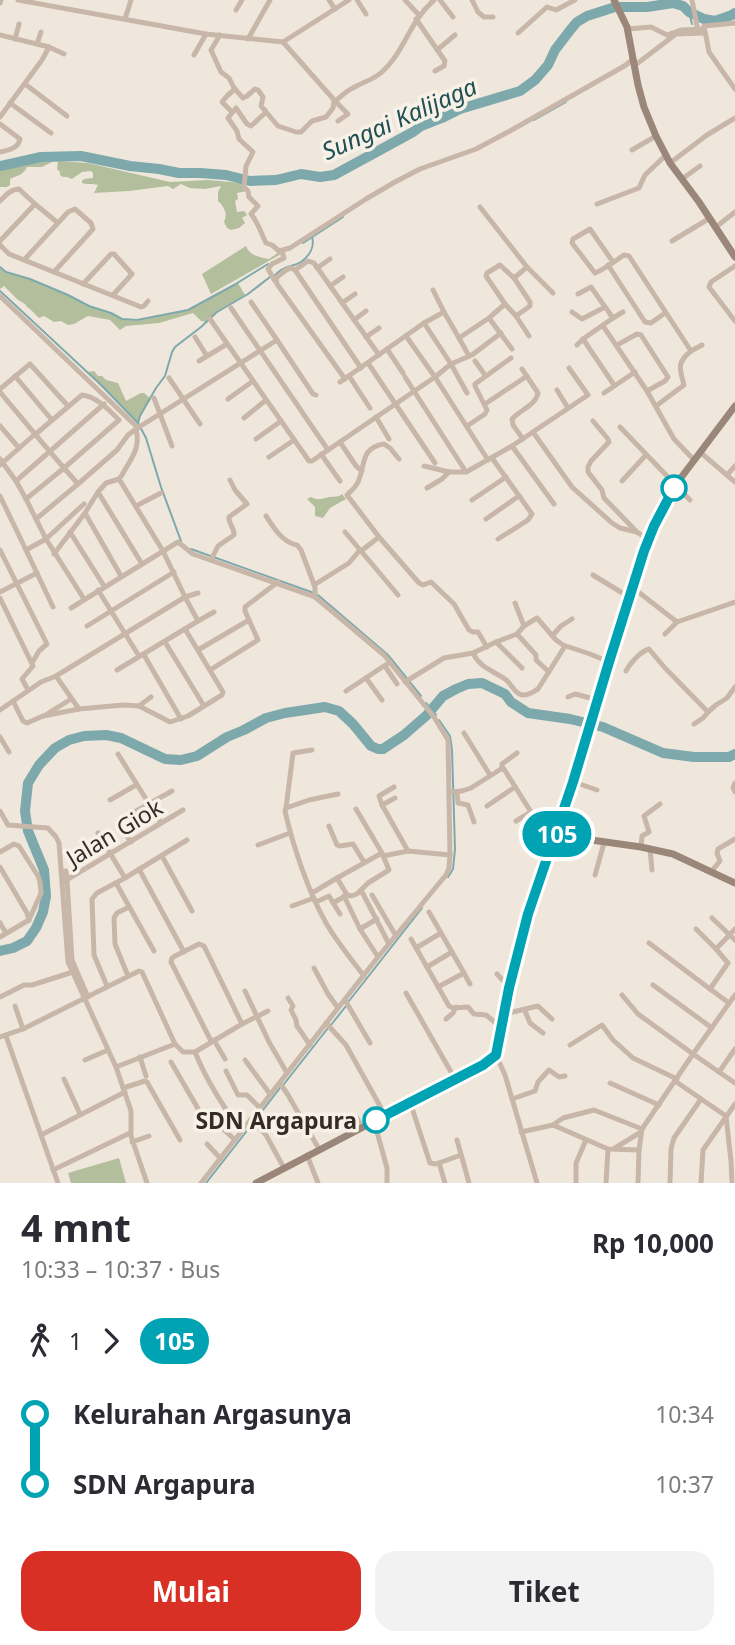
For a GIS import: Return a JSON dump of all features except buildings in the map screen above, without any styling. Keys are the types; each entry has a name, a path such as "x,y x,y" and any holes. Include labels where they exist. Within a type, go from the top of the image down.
{"street":[{"path":"18,0 206,34 283,42 349,0"},
{"path":"125,19 131,0"},
{"path":"236,10 242,0"},
{"path":"248,39 270,0"},
{"path":"329,0 335,9"},
{"path":"357,0 366,14"},
{"path":"405,0 445,61 445,64 435,71"},
{"path":"220,35 211,50 221,72 229,78 243,98 257,89 263,97 261,105 278,126 299,132 312,121 326,117 335,101 349,90 382,72 398,53 418,17 434,0"},
{"path":"440,0 453,17"},
{"path":"472,0 484,18 493,17"},
{"path":"518,33 547,6 556,10 575,0"},
{"path":"614,0 627,27 644,107 656,136 668,159 735,257"},
{"path":"692,0 709,52 735,89"},
{"path":"701,31 705,25 735,23"},
{"path":"15,39 19,24"},
{"path":"627,27 650,27 667,35 678,30 701,31"},
{"path":"370,408 345,379 275,281 269,267 290,248 395,182 420,169 476,149 633,63 677,34 701,31"},
{"path":"37,44 41,32"},
{"path":"194,55 206,34"},
{"path":"0,35 49,47 64,54"},
{"path":"437,50 455,35"},
{"path":"283,42 348,115 338,121"},
{"path":"0,117 49,47"},
{"path":"25,84 67,116"},
{"path":"232,112 222,102 235,89"},
{"path":"10,103 51,133"},
{"path":"250,126 237,109 228,118 238,137 253,152 246,166 244,185 257,206 251,214 266,243 283,253"},
{"path":"238,137 264,114 265,110"},
{"path":"597,204 639,188 645,175 735,118"},
{"path":"0,124 20,139 20,142 15,147 0,152"},
{"path":"632,150 656,136"},
{"path":"682,179 700,166"},
{"path":"0,201 7,193 19,189 58,223"},
{"path":"35,204 0,243 7,252 143,307 148,301"},
{"path":"480,207 527,267 553,293"},
{"path":"24,260 58,223 74,208 77,209 93,228 54,272"},
{"path":"716,227 735,212"},
{"path":"672,241 710,218"},
{"path":"666,313 651,323 645,322 611,264 590,229 573,239 572,243 596,273 611,264 624,255 629,256 691,351"},
{"path":"4,259 7,252"},
{"path":"83,284 114,254 132,274 113,295"},
{"path":"317,268 330,259"},
{"path":"295,270 310,261 317,268 379,355"},
{"path":"516,316 531,304 514,278 499,265 486,276 529,336"},
{"path":"735,266 709,285 735,321"},
{"path":"514,278 527,267"},
{"path":"275,281 286,270 295,270 361,368"},
{"path":"330,286 343,277"},
{"path":"578,294 591,287 613,318"},
{"path":"433,290 459,338 485,375"},
{"path":"342,303 355,294"},
{"path":"0,296 121,417"},
{"path":"251,302 316,395"},
{"path":"459,338 505,304"},
{"path":"572,312 582,319 605,307"},
{"path":"230,308 328,450"},
{"path":"354,320 366,311"},
{"path":"345,379 444,312"},
{"path":"577,345 623,312"},
{"path":"210,318 294,440 312,461 452,364 472,359 501,333"},
{"path":"489,318 512,349"},
{"path":"424,323 452,364 467,393"},
{"path":"603,326 647,391 674,439 694,460"},
{"path":"366,337 379,328"},
{"path":"617,345 638,334 648,345 668,377 647,391"},
{"path":"406,336 531,514 530,518 498,540"},
{"path":"195,337 207,356"},
{"path":"583,339 614,385"},
{"path":"36,519 117,450 128,435 277,340"},
{"path":"199,361 227,344"},
{"path":"656,406 684,385 679,369 685,356 702,345"},
{"path":"387,349 466,472"},
{"path":"467,426 487,410 475,386 477,382 511,358"},
{"path":"368,363 435,464"},
{"path":"68,406 31,364 0,391 78,484"},
{"path":"569,368 588,395"},
{"path":"523,369 538,393 535,401 512,419 523,439"},
{"path":"604,393 635,372"},
{"path":"15,376 52,420"},
{"path":"485,404 527,376"},
{"path":"169,378 200,424"},
{"path":"228,399 253,381"},
{"path":"557,390 568,408"},
{"path":"424,466 449,471 471,471 596,390"},
{"path":"84,599 54,554 16,481 1,462 84,394 104,404 138,428"},
{"path":"154,398 172,446"},
{"path":"244,418 266,400"},
{"path":"16,481 104,404"},
{"path":"537,1183 503,1069 496,1055 509,988 528,914 573,782 648,540 675,486 735,407"},
{"path":"26,499 121,417"},
{"path":"376,417 389,439"},
{"path":"257,439 281,421"},
{"path":"593,421 609,441 591,460 587,470 603,495 637,532 648,540"},
{"path":"0,426 19,448"},
{"path":"54,554 85,513 97,492 106,483 119,479 138,446 138,428"},
{"path":"620,428 690,500"},
{"path":"533,432 568,482 615,526 637,532"},
{"path":"269,457 294,440"},
{"path":"340,442 362,471"},
{"path":"399,459 390,448 381,444 369,449 355,488 347,495 419,583 423,585 431,582 452,603 470,631 478,632 487,647"},
{"path":"512,446 554,504"},
{"path":"700,452 735,482"},
{"path":"321,454 340,481"},
{"path":"622,481 646,455"},
{"path":"727,475 735,466"},
{"path":"427,488 449,471"},
{"path":"472,500 506,477"},
{"path":"119,479 163,551 198,621"},
{"path":"212,558 218,546 234,535 229,517 247,504 230,480"},
{"path":"97,492 142,564"},
{"path":"136,506 161,493"},
{"path":"593,506 603,495"},
{"path":"0,496 53,607"},
{"path":"486,519 519,496"},
{"path":"26,550 46,539 84,504"},
{"path":"85,513 121,576"},
{"path":"265,516 290,543 297,545 304,556 316,592 315,597"},
{"path":"70,532 111,611 181,719"},
{"path":"345,532 348,541 361,551 398,595"},
{"path":"314,585 349,563 379,537"},
{"path":"71,608 178,542 193,554 212,558 315,597 384,655 397,684"},
{"path":"0,550 46,646 39,651 33,666 22,679 28,690"},
{"path":"318,570 323,578"},
{"path":"87,626 174,572"},
{"path":"0,592 37,573"},
{"path":"593,575 629,597"},
{"path":"210,670 258,640 245,611 246,606 278,582"},
{"path":"632,587 677,622"},
{"path":"0,710 47,678 57,676 185,597 198,593"},
{"path":"0,598 32,663"},
{"path":"665,634 677,622 735,602"},
{"path":"515,603 524,626"},
{"path":"117,670 214,612"},
{"path":"407,680 444,658 473,653 517,634 537,618 552,636 565,646 609,662"},
{"path":"552,636 572,619"},
{"path":"198,650 250,620"},
{"path":"43,716 79,709 139,706 170,722 188,716 223,693 184,629"},
{"path":"517,634 548,672"},
{"path":"165,642 204,706"},
{"path":"496,642 522,668"},
{"path":"473,653 482,666 505,679 522,695 535,692 565,646"},
{"path":"626,671 649,649 708,712"},
{"path":"346,691 387,664"},
{"path":"201,1183 449,868 453,792 448,740 407,680 387,664"},
{"path":"57,676 79,709"},
{"path":"366,678 382,700"},
{"path":"694,724 727,698 735,687"},
{"path":"568,697 575,694 597,704"},
{"path":"139,706 151,696"},
{"path":"13,701 27,723 71,699"},
{"path":"464,733 490,775"},
{"path":"1,741 9,752"},
{"path":"312,750 295,752 292,755 285,811 290,833 314,897 331,931 364,976"},
{"path":"502,769 502,764 516,753"},
{"path":"118,754 161,823"},
{"path":"453,792 471,788 502,769"},
{"path":"502,769 531,811 555,837 650,849 677,856 733,880"},
{"path":"573,782 597,790"},
{"path":"735,783 735,793"},
{"path":"110,800 136,785"},
{"path":"394,787 379,795 408,851"},
{"path":"487,806 515,787"},
{"path":"131,842 119,824 120,821 172,791"},
{"path":"453,792 458,803 468,805 474,822"},
{"path":"286,808 338,794"},
{"path":"382,805 395,798"},
{"path":"641,847 641,837 649,832 644,816 660,804"},
{"path":"333,903 346,895 353,896 389,870 356,809"},
{"name":"Jalan Giok","path":"65,882 183,810"},
{"path":"0,811 8,824 48,828 59,843 68,921 68,962 75,971 116,1067 131,1116 132,1142 147,1183"},
{"path":"516,821 531,811"},
{"path":"329,826 337,845 353,844 364,862"},
{"path":"98,833 124,878"},
{"path":"258,845 290,833"},
{"path":"711,872 720,861 718,849 735,839"},
{"path":"107,986 94,955 92,899 97,893 187,840"},
{"path":"595,875 604,843"},
{"path":"0,852 17,844 38,876 41,893 29,920 3,935 0,923"},
{"path":"650,849 652,870"},
{"path":"292,906 314,897 337,878 382,855 408,851 450,855"},
{"path":"162,856 192,911"},
{"path":"0,867 29,920"},
{"path":"139,869 184,952"},
{"path":"337,878 360,929 378,957"},
{"path":"117,883 154,950"},
{"path":"361,890 389,944"},
{"path":"372,895 396,936"},
{"path":"314,897 329,896 340,915"},
{"path":"128,976 115,944 114,918 117,913 129,907"},
{"path":"429,912 470,984"},
{"path":"712,918 733,937"},
{"path":"360,929 377,919"},
{"path":"696,929 728,963 710,989"},
{"path":"716,950 733,937 735,929"},
{"path":"416,948 441,933"},
{"path":"411,939 449,1006 468,1007 474,1014 486,1015 502,1028"},
{"path":"649,943 729,1003"},
{"path":"225,1059 212,1040 172,958 199,944 204,946 242,1024"},
{"path":"427,967 452,952"},
{"path":"314,968 338,1008"},
{"path":"0,997 24,985 32,985 75,971"},
{"path":"58,1183 3,1037 141,971 175,1044 183,1052 195,1052 212,1040 268,1011"},
{"path":"438,988 464,973"},
{"path":"497,974 509,988"},
{"path":"653,985 712,1028"},
{"path":"245,991 287,1073"},
{"path":"406,993 455,1079"},
{"path":"622,995 638,1013 735,1083"},
{"path":"606,1183 612,1148 642,1130 735,995"},
{"path":"288,998 293,1006 290,1010 297,1026 310,1045"},
{"path":"538,1006 540,998"},
{"path":"345,1000 370,1043"},
{"path":"15,1006 23,1029"},
{"path":"504,1014 538,1006"},
{"path":"538,1006 552,1018"},
{"path":"446,1019 456,1007"},
{"path":"525,1011 530,1023 544,1033"},
{"path":"326,1023 346,1045 385,1115"},
{"path":"570,1045 602,1025 613,1040 633,1058 676,1080 726,1116 732,1183"},
{"path":"116,1067 175,1044"},
{"path":"719,1072 735,1049"},
{"path":"85,1060 108,1050"},
{"path":"195,1052 241,1132"},
{"path":"256,1183 484,1064 496,1055"},
{"path":"140,1057 146,1076"},
{"path":"245,1060 270,1094"},
{"path":"171,1062 204,1119 209,1124 221,1127 235,1140"},
{"path":"512,1099 533,1092 537,1082 549,1070 559,1077 565,1076"},
{"path":"226,1071 238,1094 247,1095 260,1108"},
{"path":"64,1079 80,1114"},
{"path":"41,1135 145,1081 180,1140"},
{"path":"280,1083 318,1149"},
{"path":"610,1083 659,1105"},
{"path":"670,1183 672,1143 701,1099"},
{"path":"410,1102 429,1163 439,1163 461,1155"},
{"path":"701,1183 703,1150 735,1104"},
{"path":"521,1132 554,1125 564,1118 594,1110 642,1130"},
{"path":"357,1118 362,1127"},
{"path":"251,1119 266,1135 284,1168"},
{"path":"374,1121 387,1168 387,1183"},
{"path":"554,1125 586,1140 612,1148 639,1150"},
{"path":"638,1183 642,1130"},
{"path":"53,1170 130,1133"},
{"path":"132,1142 149,1136"},
{"path":"457,1140 469,1183"},
{"path":"576,1183 576,1163 586,1140"},
{"path":"207,1144 221,1159"},
{"path":"307,1155 317,1183"},
{"path":"439,1163 445,1183"}],"green space":[{"path":"54,161 42,167 27,167 22,174 10,179 10,185 0,187 0,171 12,165"},
{"path":"58,161 88,163 170,182 208,180 243,183 247,191 237,193 238,199 235,201 237,212 244,211 247,215 242,218 245,223 239,228 227,228 224,222 225,210 218,201 221,186 205,189 181,184 173,189 168,186 94,193 98,185 82,183 84,179 93,178 91,171 82,172 72,179 63,177 57,169"},
{"path":"246,246 252,254 262,258 269,259 279,252 281,254 211,294 202,274"},
{"path":"0,268 6,273 30,279 124,320 137,321 188,310 238,283 245,295 216,312 206,322 193,313 159,323 126,326 120,330 110,320 88,316 68,325 61,321 54,322 44,316 39,318 4,286 0,289"},
{"path":"94,371 106,380 118,383 126,401 141,393 151,399 138,423 87,372"},
{"path":"342,494 346,499 330,508 323,518 315,516 315,507 307,499 320,499"},
{"path":"119,1158 126,1183 71,1183 68,1173"}],"waterway":[{"name":"Sungai Kalijaga","path":"0,166 41,157 81,156 130,166 179,173 226,175 250,181 276,180 301,174 320,177 334,175 421,126 460,109 520,91 535,80 571,29 587,16 615,7 647,7 673,3 704,19 715,21 735,13"},
{"path":"689,12 692,24"},
{"path":"534,120 566,102"},
{"path":"303,243 343,217"},
{"path":"275,275 307,257 312,248 312,237"},
{"path":"0,267 6,272 30,279 122,319 137,320 188,310 268,264"},
{"path":"181,541 146,438 138,423 140,416 165,376 175,347 217,312 270,277"},
{"path":"0,291 137,422"},
{"path":"191,549 314,593"},
{"path":"318,595 388,655 421,696"},
{"path":"0,951 27,941 43,912 46,896 44,870 28,831 25,811 28,783 39,765 55,748 69,740 106,735 121,738 165,759 181,760 197,756 227,737 266,718 325,707 339,711 371,746 383,749 427,715 443,696 468,684 482,683 505,694 511,702 528,713 603,727 663,753 694,757 729,757 735,754"},
{"path":"426,703 436,715"},
{"path":"439,720 450,736 452,750 455,849 453,869 448,877"},
{"path":"349,1001 422,908"},
{"path":"331,1025 346,1006"},
{"path":"284,1084 328,1028"},
{"path":"256,1119 280,1088"},
{"path":"206,1183 253,1123"}],"bus line":[{"name":"105","path":"376,1120 483,1065 496,1055 509,988 528,914 573,782 644,551 674,488"}],"place":[{"name":"SDN Argapura","path":"376,1120"}]}
